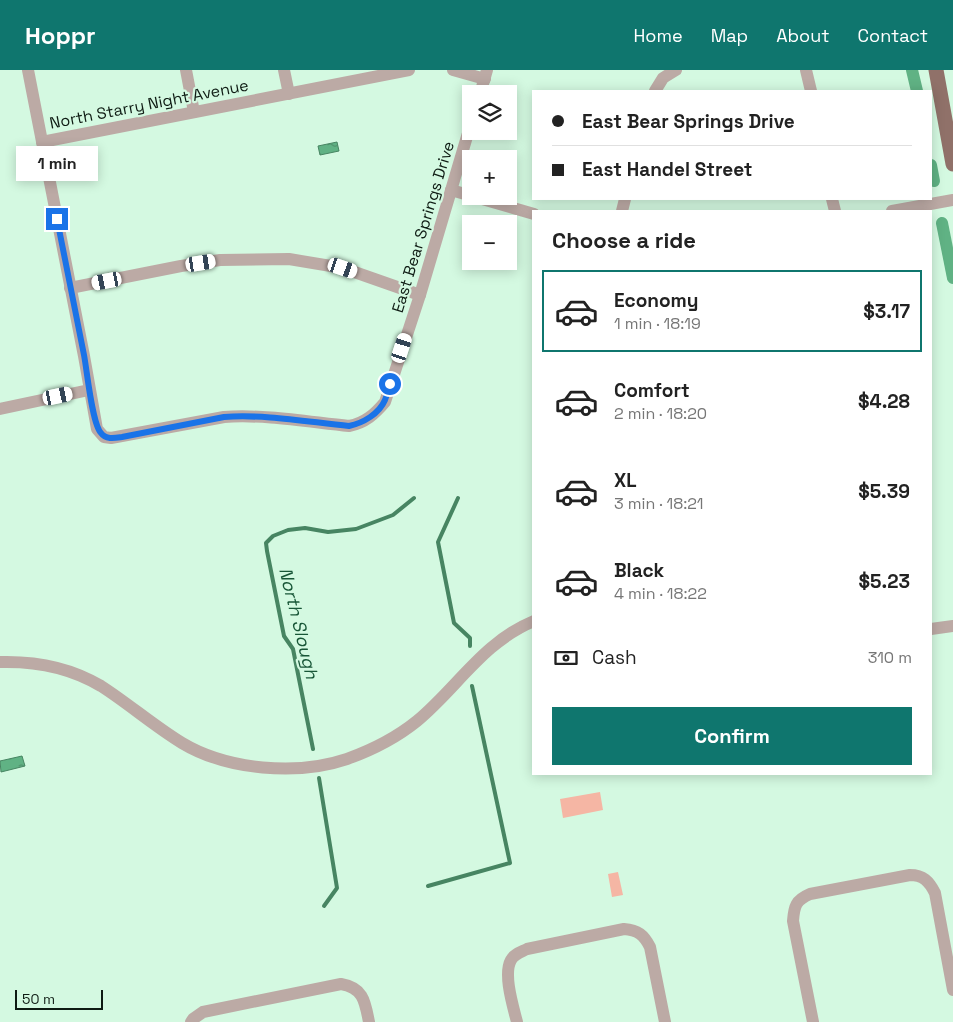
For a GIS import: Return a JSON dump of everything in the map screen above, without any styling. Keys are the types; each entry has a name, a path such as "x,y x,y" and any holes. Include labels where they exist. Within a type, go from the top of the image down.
{"main road":[{"path":"936,70 953,164"}],"street":[{"path":"0,409 89,390 28,70"},
{"path":"186,70 194,112"},
{"path":"284,70 289,94"},
{"name":"North Starry Night Avenue","path":"42,142 409,70"},
{"path":"453,70 486,74"},
{"path":"656,90 663,78 676,70"},
{"path":"806,70 811,90"},
{"name":"East Bear Springs Drive","path":"89,390 97,428 104,436 111,438 224,417 257,417 349,426 357,424 374,414 385,402 420,295 466,140"},
{"path":"451,190 532,213"},
{"path":"898,210 953,200"},
{"path":"70,288 220,260 289,259 343,268 420,295"},
{"path":"0,662 17,662 55,667 88,679 114,694 184,744 208,755 253,766 306,767 345,759 371,749 395,736 436,703 491,647 532,622"},
{"path":"932,629 953,626"},
{"path":"813,1022 793,920 796,903 810,894 910,874 918,875 925,879 931,884 935,893 953,990"},
{"path":"516,1022 508,971 510,961 515,954 527,948 624,929 633,930 640,934 650,948 665,1022"},
{"path":"192,1020 203,1012 342,984 357,989 361,993 370,1022"}],"shaded area":[{"path":"600,792 603,810 563,818 560,799"},
{"path":"618,872 623,895 612,897 608,874"}],"water":[{"path":"337,142 339,151 320,155 318,146"},
{"path":"22,756 25,766 1,772 0,761"}],"waterway":[{"path":"912,70 917,90"},
{"path":"932,170 934,181"},
{"path":"942,223 953,278"},
{"name":"North Slough","path":"313,749 293,649 284,636 266,543 273,536 288,530 305,528 328,532 356,529 393,515 414,498"},
{"name":"North Slough","path":"458,498 438,542 454,623 470,638 470,646"},
{"name":"North Slough","path":"428,886 510,863 472,686"},
{"name":"North Slough","path":"319,778 337,888 324,906"}],"route":[{"path":"57,219 94,417 97,428 104,436 111,438 122,437 237,416 349,426 357,424 374,414 385,402 390,384"}]}
